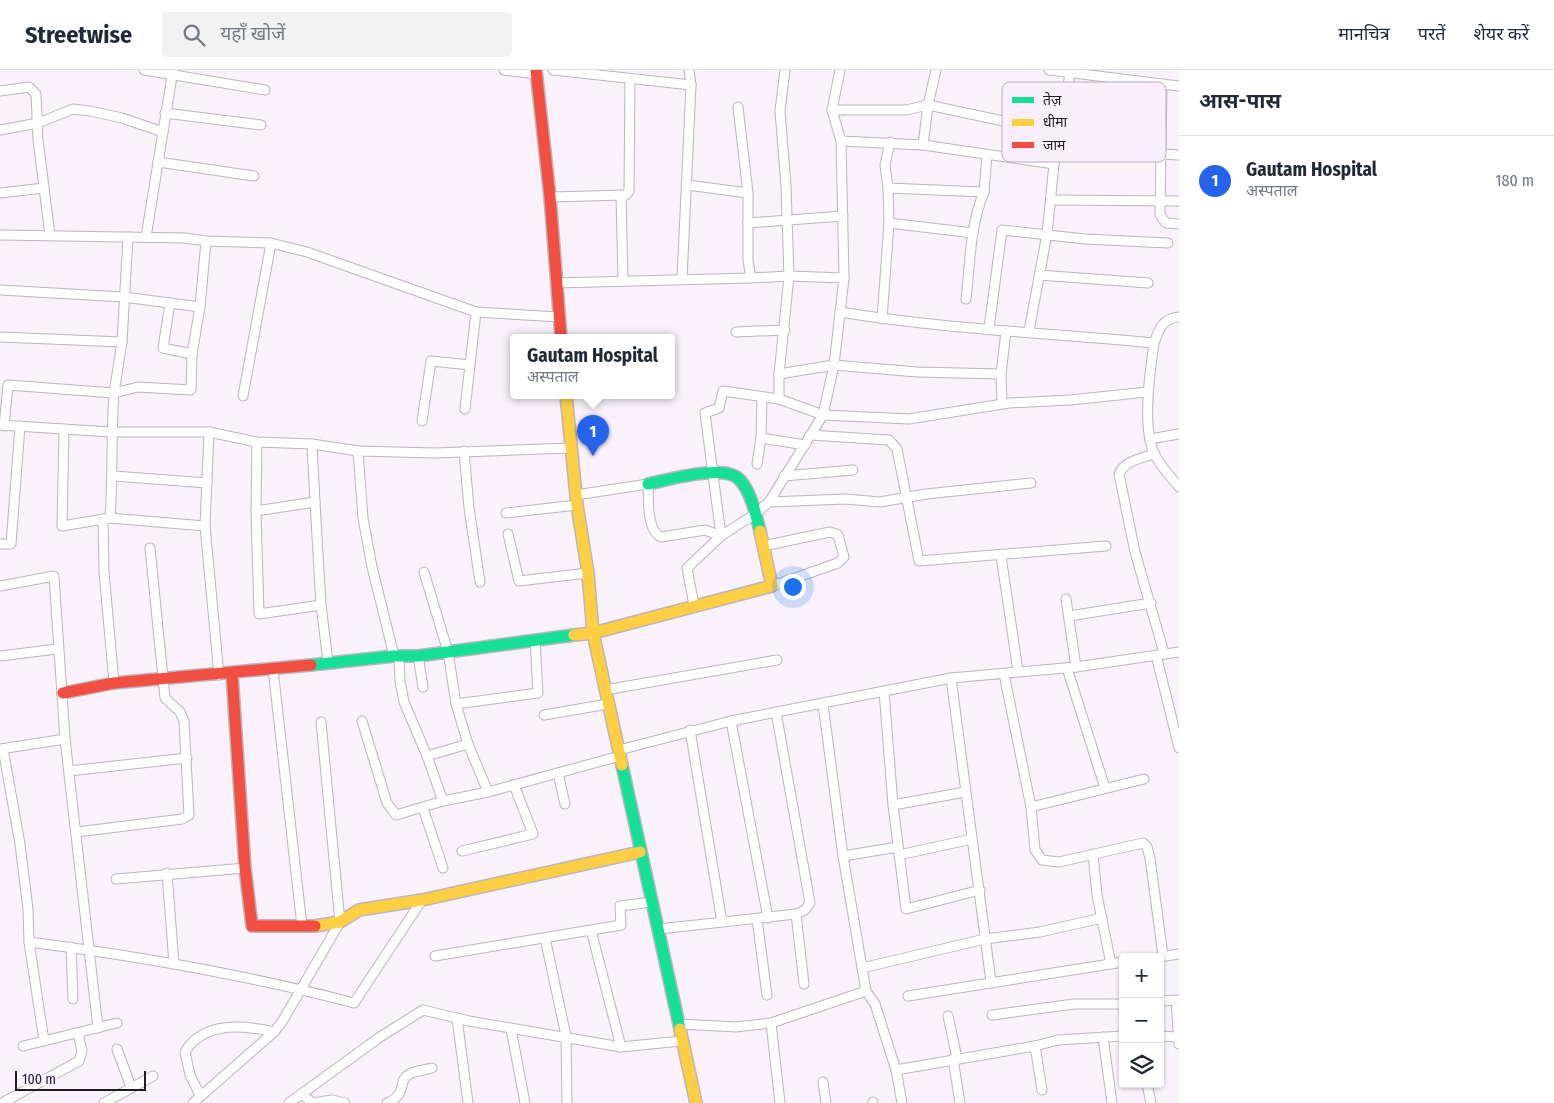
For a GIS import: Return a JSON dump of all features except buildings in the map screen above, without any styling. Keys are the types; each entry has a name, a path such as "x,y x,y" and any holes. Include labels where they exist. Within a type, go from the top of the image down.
{"street":[{"path":"144,70 173,72 265,90"},
{"path":"504,70 536,72 550,196 561,334"},
{"path":"552,70 596,72 630,80 691,85"},
{"path":"682,279 691,85 689,70"},
{"path":"779,399 779,374 785,330 789,276 786,186 780,111 785,70"},
{"path":"694,605 687,568 721,536 755,514 768,502 823,415 834,365 844,278 841,141 832,110 840,70"},
{"path":"923,145 928,105 936,70"},
{"path":"1050,70 1144,82"},
{"path":"146,237 173,72"},
{"path":"1069,82 1070,74"},
{"path":"550,196 626,195 629,190 630,80"},
{"path":"1166,84 1179,86"},
{"path":"0,92 25,86 33,89 36,94 50,235"},
{"path":"832,110 906,110 928,105 1002,121"},
{"path":"738,107 748,193 748,261 751,278"},
{"path":"0,130 38,123 58,114 82,110 122,118 163,132"},
{"path":"165,114 261,125"},
{"path":"841,141 923,145 1002,157"},
{"path":"882,319 889,223 885,165 890,142"},
{"path":"966,299 978,204 984,192 987,155"},
{"path":"1166,155 1179,155"},
{"path":"158,162 254,176"},
{"path":"1029,331 1047,234 1054,164 1039,162"},
{"path":"1160,162 1161,219 1166,223 1179,224"},
{"path":"687,186 748,193"},
{"path":"0,193 44,188"},
{"path":"888,188 984,192"},
{"path":"621,195 623,281"},
{"path":"1051,200 1179,201"},
{"path":"748,223 843,216"},
{"path":"889,223 974,234"},
{"path":"989,328 1002,230 1085,239 1168,243"},
{"path":"0,235 128,236 271,243 307,252 476,312 559,317"},
{"path":"114,683 104,572 106,518 114,476 111,432 114,393 122,342 128,236"},
{"path":"206,241 200,307 192,354 191,390 138,387 114,393 8,385 2,426 111,432 209,432 256,442 312,444 358,451 464,452 571,448"},
{"path":"244,396 271,243"},
{"path":"1039,275 1148,283"},
{"path":"556,283 789,276 844,278"},
{"path":"0,290 124,297 200,307"},
{"path":"170,303 163,348 192,354"},
{"path":"465,409 476,312"},
{"path":"840,312 923,324 1154,342"},
{"path":"1178,484 1154,454 1150,438 1147,392 1154,342 1160,327 1166,321 1179,317"},
{"path":"736,332 785,330"},
{"path":"1002,403 1001,374 1006,331"},
{"path":"0,336 122,342"},
{"path":"422,421 430,361 470,365"},
{"path":"779,374 834,365 918,372 1001,374"},
{"path":"721,536 705,413 719,408 723,392 779,399 823,415 909,419 1002,403 1070,400 1147,392"},
{"path":"757,464 762,397"},
{"path":"566,399 576,500 588,573 593,633 696,1103"},
{"path":"0,544 11,544 20,426"},
{"path":"64,429 62,526 106,518 205,526"},
{"path":"209,432 205,526 219,675"},
{"path":"1150,438 1179,434"},
{"path":"810,435 889,440 894,443 919,561 1001,556 1106,546"},
{"path":"760,438 804,445"},
{"path":"256,442 259,614 321,605"},
{"path":"312,444 321,605 328,662"},
{"path":"358,451 363,518 372,567 397,656 404,702 428,756 443,801"},
{"path":"464,452 469,508 480,582"},
{"path":"1154,454 1127,464 1121,468 1119,474 1135,552 1151,603 1179,748"},
{"path":"784,476 853,470"},
{"path":"506,513 648,484 714,474 731,474 739,477 744,484 755,514 772,586"},
{"path":"114,476 206,483"},
{"path":"768,502 846,499 880,502 905,497 1031,483"},
{"path":"648,484 652,525 657,535 661,537 705,530 721,536"},
{"path":"256,511 316,502"},
{"path":"63,693 114,683 232,674 328,662 418,656 593,633 772,586 838,563 844,557 838,535 830,532 763,546"},
{"path":"508,534 519,581 588,573"},
{"path":"77,832 182,819 189,815 184,721 180,712 165,698 150,548"},
{"path":"1001,556 1018,671"},
{"path":"424,572 448,652 456,704 468,744 488,792"},
{"path":"0,586 54,576 57,649 63,693 65,739 77,832 79,877 90,950 98,1028"},
{"path":"1066,599 1069,616 1072,668 1104,788"},
{"path":"1069,616 1151,603"},
{"path":"456,704 538,693 535,640"},
{"path":"0,656 57,649"},
{"path":"362,721 391,809 396,814 558,773 690,730 731,721 951,678 1072,668 1179,652"},
{"path":"418,656 423,687"},
{"path":"605,690 778,660"},
{"path":"273,669 302,926"},
{"path":"232,674 245,868 252,926 325,926 340,922 359,910 422,900 640,852"},
{"path":"1004,674 1031,807 1035,850 1042,860 1059,862 1137,842 1143,843 1147,847 1161,953"},
{"path":"951,678 991,982"},
{"path":"884,691 893,805 906,909 980,890"},
{"path":"544,715 608,704"},
{"path":"823,704 843,856 866,991 874,1004 896,1070 902,1103"},
{"path":"659,929 796,914 805,910 810,903 776,712"},
{"path":"731,721 768,918"},
{"path":"193,1103 274,1032 340,922 321,722"},
{"path":"690,730 722,922"},
{"path":"44,1041 29,942 28,909 20,844 1,749 65,739"},
{"path":"428,756 468,744"},
{"path":"69,771 187,758"},
{"path":"558,773 565,804"},
{"path":"1031,807 1144,779"},
{"path":"462,851 533,834 514,785"},
{"path":"893,805 966,792"},
{"path":"423,808 443,868"},
{"path":"843,856 899,851 972,838"},
{"path":"1093,854 1111,964"},
{"path":"116,878 245,868"},
{"path":"167,873 174,964"},
{"path":"29,942 174,964 300,989 354,1003 422,900"},
{"path":"435,956 621,925 620,906 652,902"},
{"path":"796,914 804,984"},
{"path":"862,968 985,939 1040,932 1102,918"},
{"path":"757,919 767,994"},
{"path":"591,930 622,1047"},
{"path":"545,938 566,1036 568,1103"},
{"path":"70,947 73,999"},
{"path":"1164,957 1179,954"},
{"path":"908,996 1119,963"},
{"path":"679,1024 736,1027 771,1023 866,991"},
{"path":"1164,1001 1177,1000 1178,1040 1164,1037"},
{"path":"992,1015 1074,1004 1119,1004"},
{"path":"289,1103 380,1037 423,1010 511,1029 566,1036 622,1047 681,1041"},
{"path":"948,1016 960,1103"},
{"path":"457,1018 468,1103"},
{"path":"23,1046 117,1023"},
{"path":"771,1023 780,1103"},
{"path":"200,1095 185,1061 185,1052 196,1038 231,1026 274,1032"},
{"path":"511,1029 524,1103"},
{"path":"2,1103 79,1061 82,1051 78,1032"},
{"path":"896,1070 955,1058 1035,1046 1058,1040 1119,1036"},
{"path":"1103,1038 1112,1103"},
{"path":"1035,1046 1042,1090"},
{"path":"117,1049 130,1087"},
{"path":"387,1103 398,1097 402,1091 405,1077 409,1074 432,1068"},
{"path":"104,1103 153,1076"},
{"path":"824,1082 826,1103"},
{"path":"1148,1088 1151,1103"},
{"path":"301,1094 314,1103 332,1100 345,1103"}],"traffic: fast":[{"path":"648,484 696,474 722,473 733,475 740,480 747,491 753,504 760,531"},
{"path":"311,665 394,656 418,656 574,635"},
{"path":"622,765 680,1029"}],"traffic: slow":[{"path":"566,399 577,505 588,573 593,633 622,765"},
{"path":"574,635 593,633 772,586 760,531"},
{"path":"315,926 340,922 359,910 422,900 640,852"},
{"path":"680,1029 696,1103"}],"traffic: jam":[{"path":"536,70 550,197 561,334"},
{"path":"63,693 114,683 311,665"},
{"path":"232,674 245,868 252,926 315,926"}],"place":[{"name":"Gautam Hospital","path":"593,456"}]}
